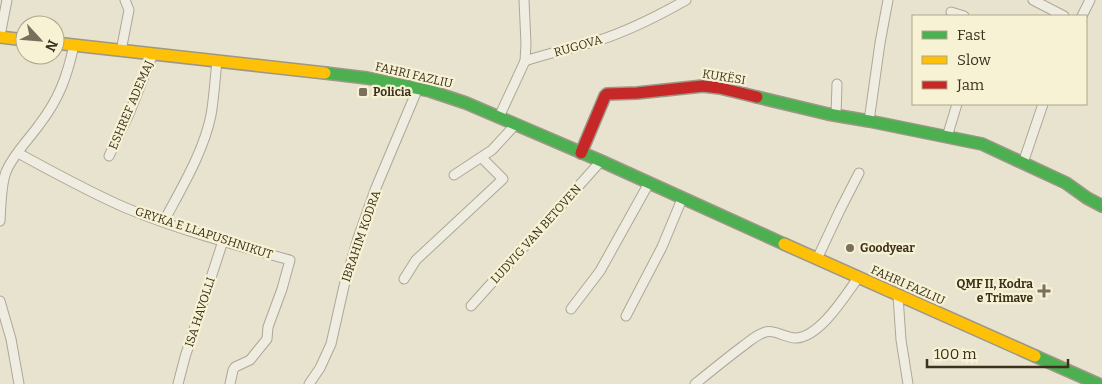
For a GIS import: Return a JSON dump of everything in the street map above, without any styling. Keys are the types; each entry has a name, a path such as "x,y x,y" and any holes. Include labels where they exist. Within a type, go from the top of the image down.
{"main road":[{"path":"0,36 15,38"},
{"name":"FAHRI FAZLIU","path":"65,44 367,78 418,88 457,100 581,152 898,296 1098,384"},
{"name":"KUKËSI","path":"581,152 607,94 703,86 982,144 1066,183 1102,206"}],"street":[{"path":"0,36 7,0"},
{"path":"121,51 129,10 125,0"},
{"path":"499,117 526,61 524,0"},
{"name":"RUGOVA","path":"526,61 607,38 651,19 686,0"},
{"path":"869,120 888,0"},
{"path":"1033,0 1062,15"},
{"path":"1082,15 1090,0"},
{"path":"951,12 961,15"},
{"path":"0,221 5,174 8,165 40,124 58,96 64,83 74,45"},
{"name":"ESHREF ADEMAJ","path":"109,156 129,114 153,54"},
{"path":"164,222 206,133 211,115 216,61"},
{"path":"836,115 837,84"},
{"name":"IBRAHIM KODRA","path":"309,384 320,368 331,344 344,286 358,238 418,88"},
{"path":"947,137 957,105"},
{"path":"1023,163 1043,105"},
{"path":"454,175 482,158 516,124"},
{"name":"GRYKA E LLAPUSHNIKUT","path":"18,153 93,193 126,208 223,241 290,260 268,327 267,339 250,360 232,370 230,384"},
{"path":"404,279 416,260 503,178 482,158"},
{"name":"LUDVIG VAN BETOVEN","path":"472,306 600,161"},
{"path":"817,259 860,173"},
{"path":"571,309 600,271 649,183"},
{"path":"626,316 662,247 682,199"},
{"name":"ISA HAVOLLI","path":"178,384 223,241"},
{"path":"695,384 729,356 764,332 770,331 793,338 803,337 812,332 829,316 858,278"},
{"path":"898,296 901,340 908,384"},
{"path":"0,301 11,339 19,384"}],"traffic: fast":[{"path":"325,73 367,78 430,91 466,103 601,161 784,244"},
{"path":"757,97 828,114 982,144 1066,183 1102,206"},
{"path":"1035,356 1098,384"}],"traffic: slow":[{"path":"0,37 15,39"},
{"path":"65,44 325,73"},
{"path":"784,244 1035,356"}],"traffic: jam":[{"path":"581,153 607,94 703,86 757,97"}],"place":[{"name":"Policia","path":"363,92"},
{"name":"Goodyear","path":"850,248"},
{"name":"QMF II, Kodra e Trimave","path":"1044,291"}]}
